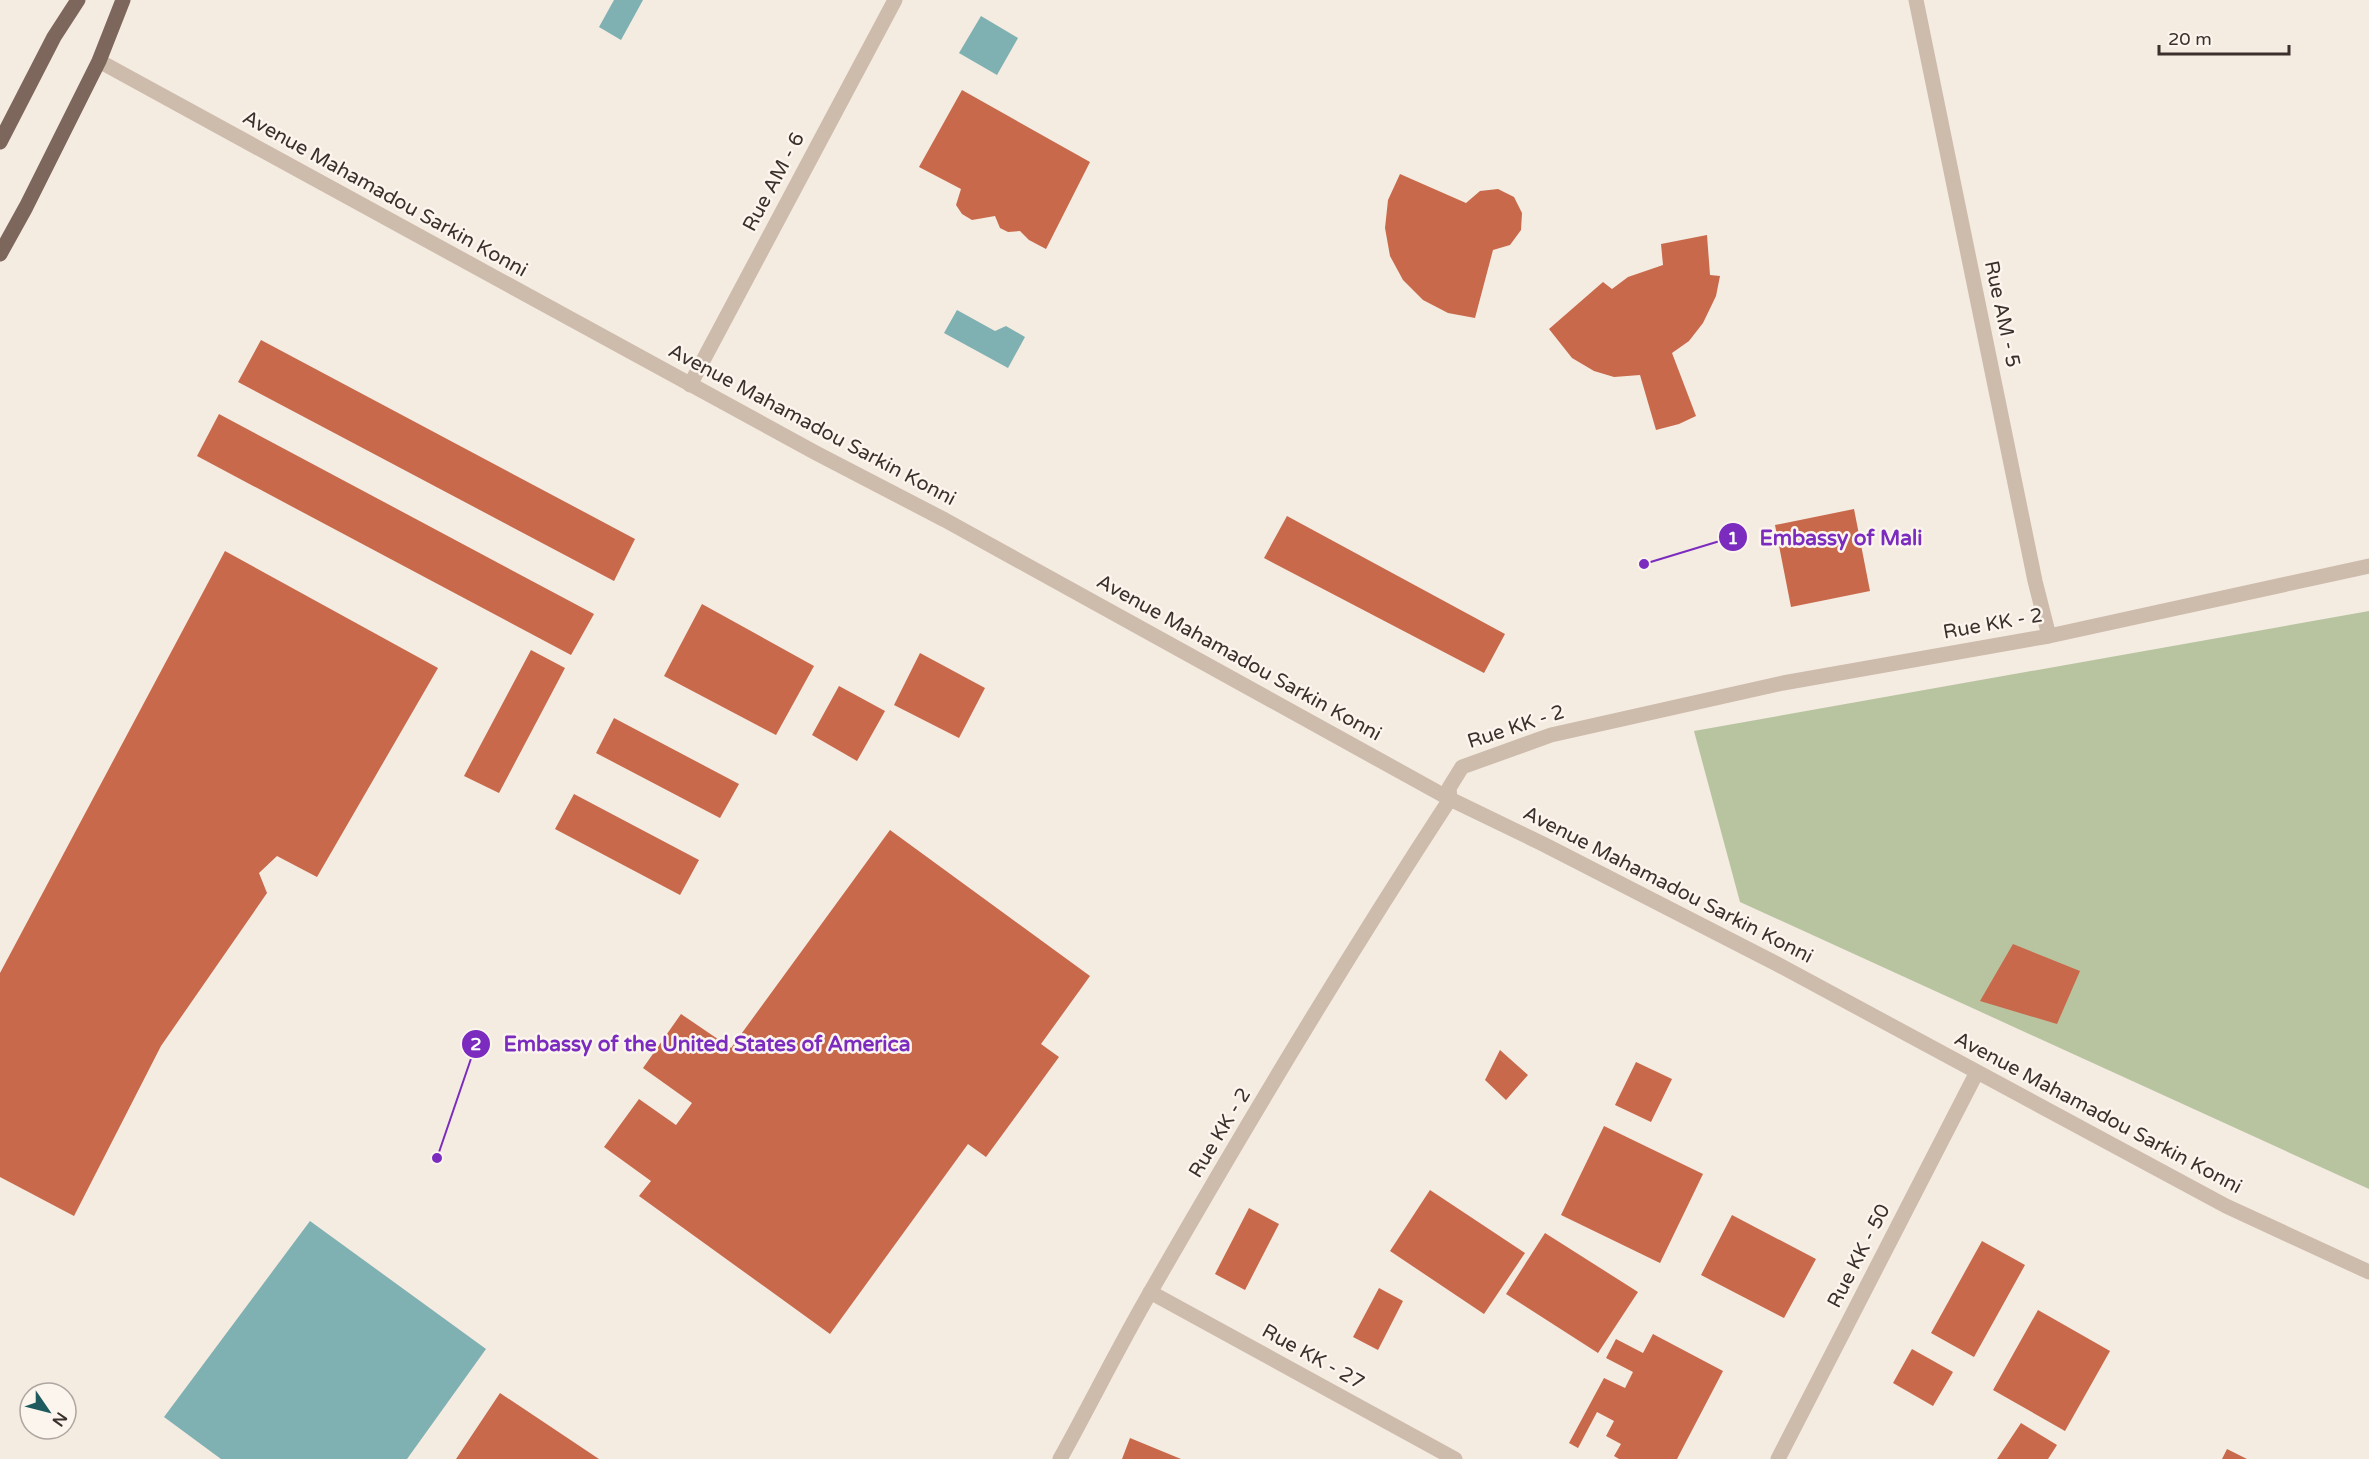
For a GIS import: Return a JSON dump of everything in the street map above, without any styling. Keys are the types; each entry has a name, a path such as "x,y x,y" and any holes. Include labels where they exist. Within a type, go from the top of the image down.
{"main road":[{"path":"0,142 54,37 78,0"},
{"path":"0,254 99,61 123,0"}],"street":[{"name":"Rue AM - 6","path":"690,385 895,0"},
{"name":"Rue AM - 5","path":"1916,0 2035,581 2049,636"},
{"name":"Avenue Mahamadou Sarkin Konni","path":"99,61 690,385 945,520 1450,799 1777,964 2226,1206 2369,1272"},
{"name":"Rue KK - 2","path":"1060,1459 1150,1292 1314,1016 1450,799 1449,788 1462,767 1551,735 1783,683 2049,636 2369,566"},
{"name":"Rue KK - 50","path":"1778,1459 1977,1072"},
{"name":"Rue KK - 27","path":"1150,1292 1455,1459"}],"green space":[{"path":"2369,611 2369,1189 1740,902 1694,731"}],"water":[{"path":"614,0 643,0 621,40 599,27"},
{"path":"981,16 1018,38 997,75 959,53"},
{"path":"957,310 995,331 1006,326 1025,337 1008,368 944,333"},
{"path":"310,1221 486,1349 407,1459 221,1459 164,1417"}],"building":[{"path":"962,90 1090,162 1046,249 1029,240 1020,231 1008,232 1000,228 995,216 972,220 962,214 956,205 961,189 919,167"},
{"path":"1400,174 1466,203 1480,191 1498,189 1514,197 1522,213 1521,230 1510,245 1493,250 1475,318 1448,313 1423,300 1403,280 1390,256 1385,228 1388,200"},
{"path":"1707,235 1710,275 1720,276 1716,296 1703,323 1689,341 1672,353 1696,416 1679,424 1656,430 1640,375 1614,377 1594,371 1572,358 1549,329 1603,282 1612,289 1628,277 1663,265 1661,244"},
{"path":"261,340 635,539 614,581 238,382"},
{"path":"219,414 594,614 571,655 197,456"},
{"path":"1854,509 1870,591 1791,607 1775,525"},
{"path":"1287,516 1505,634 1484,673 1264,558"},
{"path":"225,551 438,668 317,877 277,856 259,873 267,893 161,1046 74,1216 0,1177 0,973"},
{"path":"702,604 814,666 776,735 664,676"},
{"path":"531,650 565,668 499,793 464,776"},
{"path":"920,653 985,688 959,738 894,705"},
{"path":"839,686 885,711 857,761 812,735"},
{"path":"614,718 739,784 720,818 596,753"},
{"path":"574,794 699,860 680,895 555,829"},
{"path":"890,830 1090,976 1041,1044 1059,1057 986,1157 968,1144 830,1334 639,1196 651,1181 604,1147 639,1099 676,1125 692,1103 643,1068 681,1014 731,1048"},
{"path":"2013,944 2080,971 2057,1024 1980,1001"},
{"path":"1500,1050 1528,1075 1506,1100 1485,1080"},
{"path":"1636,1062 1672,1079 1651,1122 1615,1105"},
{"path":"1604,1126 1703,1174 1660,1263 1561,1215"},
{"path":"1430,1190 1525,1253 1484,1314 1390,1251"},
{"path":"1249,1208 1279,1224 1245,1290 1215,1274"},
{"path":"1732,1215 1816,1259 1784,1318 1701,1275"},
{"path":"1545,1233 1638,1292 1598,1353 1506,1294"},
{"path":"1982,1241 2025,1265 1974,1357 1931,1333"},
{"path":"1379,1288 1403,1301 1378,1350 1353,1337"},
{"path":"2038,1310 2110,1351 2065,1431 1993,1390"},
{"path":"1653,1334 1723,1371 1677,1459 1619,1459 1614,1456 1621,1444 1606,1436 1614,1421 1597,1412 1578,1448 1569,1443 1604,1378 1625,1388 1633,1372 1606,1358 1616,1339 1643,1353"},
{"path":"1912,1349 1953,1372 1933,1406 1893,1383"},
{"path":"500,1393 599,1459 456,1459"},
{"path":"2021,1423 2057,1445 2048,1459 1997,1459"},
{"path":"1130,1438 1181,1459 1122,1459"},
{"path":"2227,1449 2247,1459 2222,1459"}],"place":[{"name":"Embassy of Mali","path":"1644,564"},
{"name":"Embassy of the United States of America","path":"437,1158"}]}
